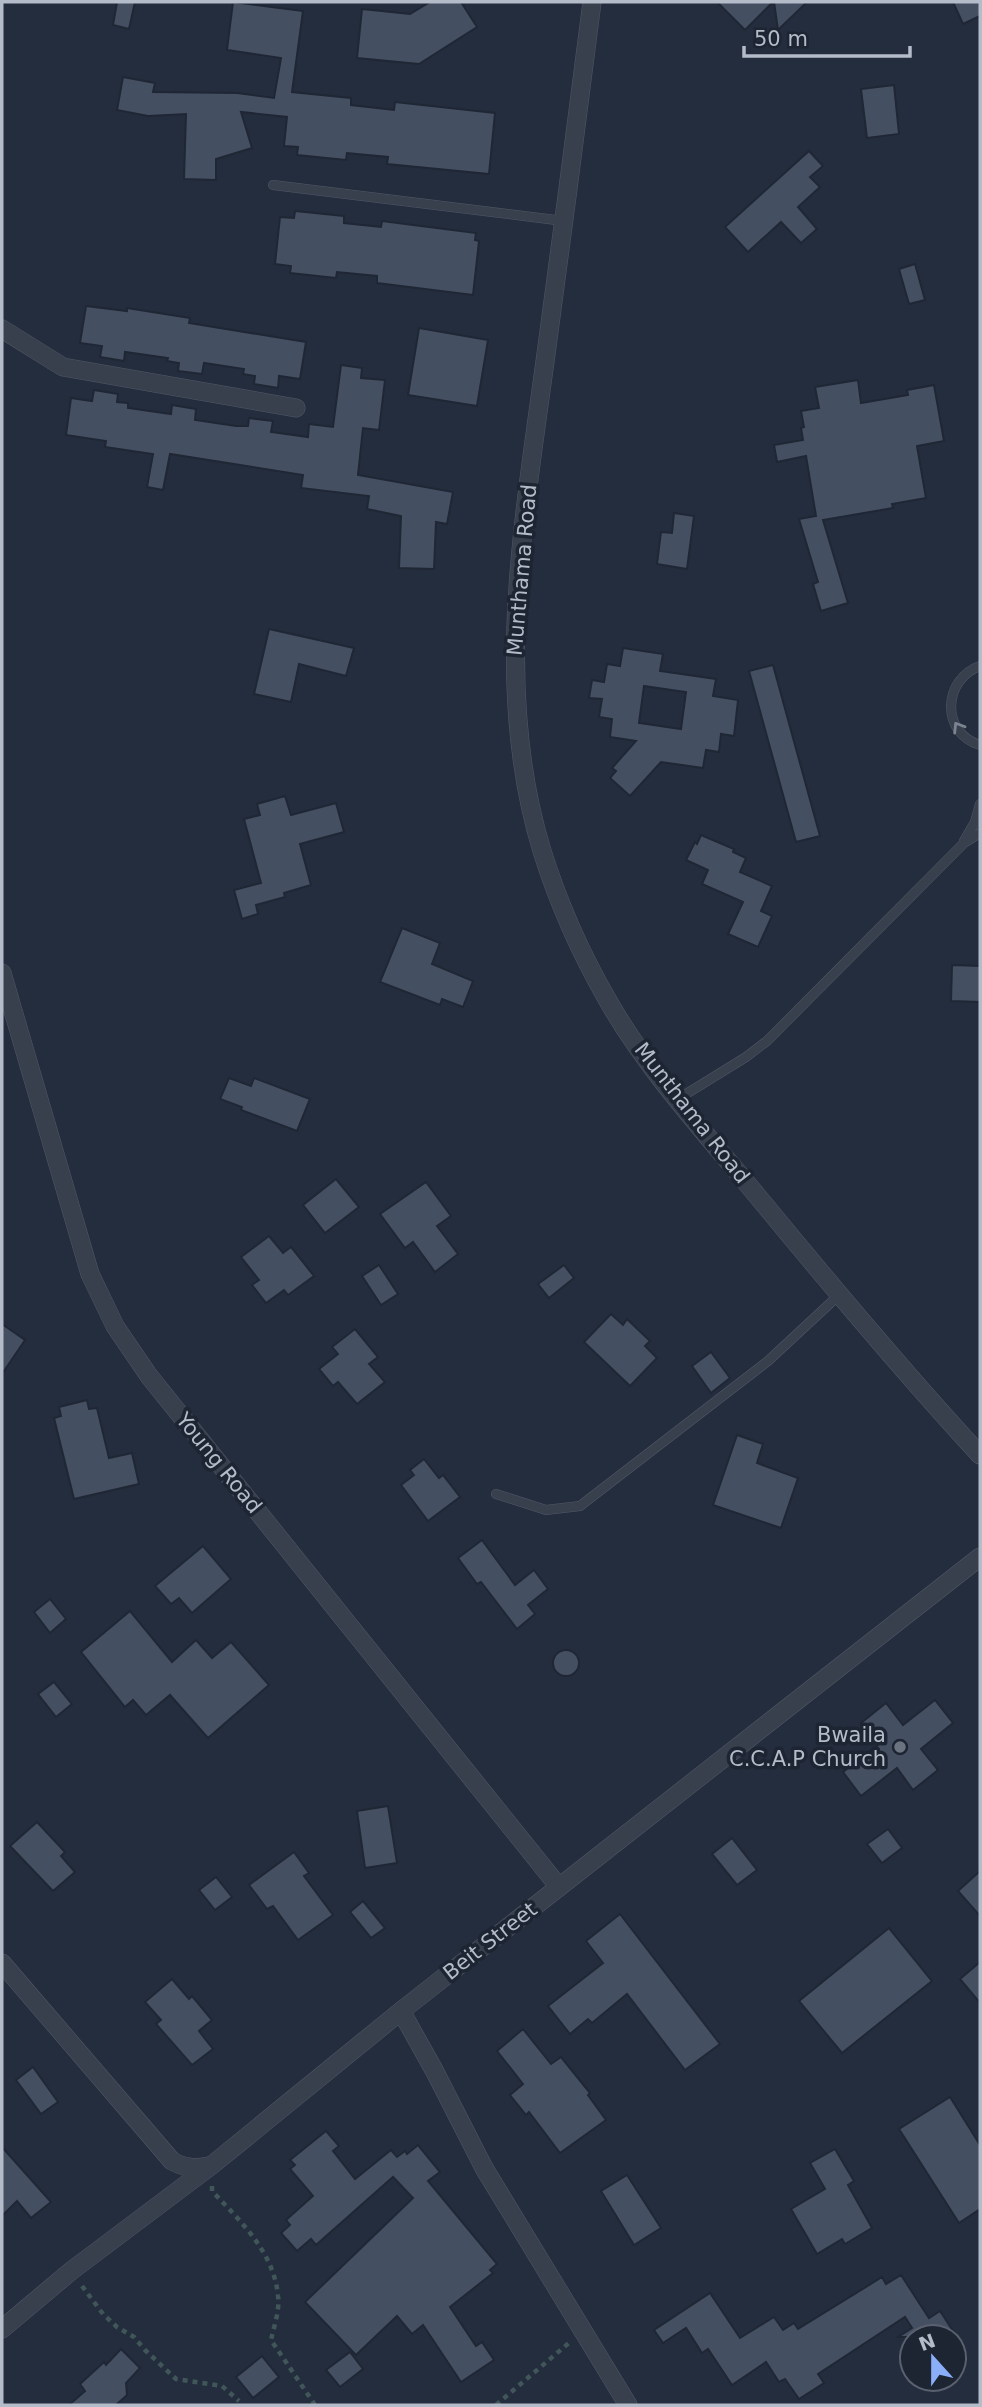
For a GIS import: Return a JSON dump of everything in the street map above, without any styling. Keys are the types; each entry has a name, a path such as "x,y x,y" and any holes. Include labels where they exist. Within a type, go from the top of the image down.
{"street":[{"name":"Munthama Road","path":"592,2 519,559 514,659 520,742 529,797 542,850 559,900 583,953 608,1001 639,1047 678,1099 839,1295 901,1369 980,1455"},
{"path":"2,329 63,367 296,408"},
{"name":"Young Road","path":"2,973 90,1274 115,1326 149,1376 559,1887"},
{"name":"Beit Street","path":"2,2329 71,2272 212,2165 401,2011 980,1558"},
{"path":"2,1963 172,2161 183,2167 212,2165"},
{"path":"401,2011 484,2168 628,2405"}],"lane":[{"path":"273,184 564,222"},
{"path":"980,666 967,672 959,680 954,689 950,710 958,730 980,746"},
{"path":"964,843 975,822 980,804"},
{"path":"678,1099 767,1041 964,843 980,833"},
{"path":"496,1493 546,1510 580,1506 768,1361 839,1295"}],"path":[{"path":"212,2165 212,2191 253,2235 270,2262 279,2298 271,2340 315,2405"},
{"path":"71,2272 103,2314 134,2337 176,2379 222,2386 239,2401"},
{"path":"496,2405 568,2343 585,2335"}],"building":[{"path":"117,2 135,2 129,29 113,25"},
{"path":"233,2 303,11 292,92 351,98 351,105 394,110 395,102 495,113 489,174 387,164 388,157 347,153 346,160 297,155 298,147 284,146 287,117 241,112 252,148 216,159 216,180 184,179 186,114 148,116 117,110 123,77 155,83 153,92 237,93 274,98 281,58 227,50"},
{"path":"430,2 461,2 477,27 419,64 357,58 362,9 410,14"},
{"path":"717,2 773,2 745,30"},
{"path":"774,2 807,2 778,30"},
{"path":"953,2 980,2 980,16 963,24"},
{"path":"894,85 899,134 867,138 861,89"},
{"path":"809,151 823,166 810,177 820,187 798,207 817,229 801,243 781,222 748,252 725,227"},
{"path":"295,211 344,216 344,223 381,227 382,221 476,233 475,240 479,241 473,295 377,283 377,276 337,272 336,278 290,273 291,266 275,264 280,217 294,218"},
{"path":"915,264 925,300 909,304 899,269"},
{"path":"86,306 127,311 127,308 190,318 189,323 306,342 300,379 279,376 278,388 254,384 255,376 243,374 244,369 204,363 202,374 178,371 179,363 167,361 168,358 125,352 124,361 100,357 102,346 80,343"},
{"path":"419,328 488,340 477,406 408,395"},
{"path":"341,365 362,368 361,378 385,380 379,430 363,428 358,475 453,492 447,524 436,522 434,569 399,568 401,516 367,509 369,496 301,488 303,475 170,454 163,490 147,487 153,454 105,447 106,441 66,435 71,398 92,401 94,390 118,394 117,402 128,403 128,408 171,414 172,405 196,409 195,420 236,426 248,426 249,418 273,421 271,432 308,437 309,424 333,427"},
{"path":"858,380 861,403 908,395 907,390 934,385 944,441 917,446 926,498 892,504 893,508 823,520 848,603 821,611 813,584 818,582 799,519 816,516 806,456 777,462 774,445 803,440 801,411 819,408 815,387"},
{"path":"674,513 694,516 687,569 657,564 661,532 672,533"},
{"path":"269,629 354,648 346,676 299,664 291,702 254,694"},
{"path":"623,648 663,654 660,671 716,679 713,696 738,700 734,736 721,734 719,752 706,750 703,768 661,762 630,796 610,778 616,771 612,768 636,741 610,737 612,719 599,717 602,699 589,698 592,680 604,682 607,664 620,666","holes":["644,686 686,692 681,729 639,723"]},
{"path":"773,665 820,836 796,842 749,671"},
{"path":"285,796 291,815 336,803 344,832 300,844 311,885 284,893 285,897 256,905 258,914 242,919 234,890 261,883 244,819 260,815 257,804"},
{"path":"701,835 734,849 733,852 746,858 740,872 772,886 761,911 772,916 758,947 728,934 743,902 702,884 708,870 686,860"},
{"path":"402,928 440,943 432,964 473,981 463,1007 442,999 440,1005 380,982"},
{"path":"952,965 980,966 980,1002 951,1001"},
{"path":"229,1078 251,1086 254,1078 310,1099 297,1131 220,1099"},
{"path":"336,1179 359,1207 325,1233 303,1205"},
{"path":"426,1182 451,1216 437,1226 458,1254 435,1272 413,1242 405,1248 380,1214"},
{"path":"269,1236 283,1253 291,1247 314,1276 288,1295 284,1290 266,1303 252,1285 259,1280 241,1257"},
{"path":"379,1265 398,1294 381,1305 362,1276"},
{"path":"564,1265 574,1278 549,1298 538,1284"},
{"path":"611,1314 623,1325 627,1319 650,1341 645,1346 657,1358 630,1386 584,1342"},
{"path":"2,1324 25,1340 2,1374"},
{"path":"355,1329 378,1357 369,1364 385,1382 357,1404 338,1382 333,1386 319,1369 338,1354 332,1347"},
{"path":"711,1352 730,1378 711,1393 692,1366"},
{"path":"87,1400 89,1409 97,1408 109,1458 132,1453 139,1484 74,1499 54,1418 61,1416 59,1407"},
{"path":"737,1435 763,1444 757,1463 798,1478 781,1528 713,1505"},
{"path":"424,1459 439,1478 443,1475 460,1497 428,1521 401,1485 414,1475 410,1470"},
{"path":"482,1540 515,1585 534,1570 548,1589 528,1605 535,1614 517,1629 481,1582 477,1584 458,1558"},
{"path":"203,1546 231,1579 192,1613 179,1598 171,1604 155,1586"},
{"path":"50,1599 66,1619 50,1633 34,1612"},
{"path":"130,1611 172,1662 196,1640 212,1658 231,1642 269,1685 208,1738 170,1695 146,1715 133,1700 125,1707 81,1652"},
{"path":"566,1650 575,1654 579,1663 575,1672 566,1676 557,1672 553,1663 557,1654"},
{"path":"54,1682 72,1704 56,1717 38,1694"},
{"name":"Bwaila C.C.A.P Church","path":"935,1700 953,1723 921,1749 938,1770 913,1790 897,1768 861,1796 843,1772 878,1745 861,1723 886,1703 903,1725"},
{"path":"388,1806 397,1863 365,1868 357,1811"},
{"path":"37,1822 65,1852 61,1856 75,1872 53,1891 10,1846"},
{"path":"888,1829 902,1848 882,1863 867,1844"},
{"path":"732,1838 757,1870 737,1885 712,1854"},
{"path":"294,1852 309,1873 304,1876 333,1915 298,1940 273,1906 267,1909 249,1885"},
{"path":"980,1871 980,1916 958,1891"},
{"path":"216,1877 232,1897 215,1910 199,1890"},
{"path":"363,1901 385,1928 371,1938 350,1912"},
{"path":"620,1914 720,2044 685,2070 627,1994 592,2023 588,2019 570,2034 548,2006 603,1963 586,1941"},
{"path":"889,1928 932,1981 842,2053 799,2001"},
{"path":"980,1962 980,2003 960,1979"},
{"path":"172,1979 189,1999 192,1996 212,2020 199,2031 213,2049 192,2065 156,2024 161,2020 145,2002"},
{"path":"523,2029 551,2064 561,2057 590,2093 588,2095 606,2120 560,2153 529,2112 526,2115 510,2095 523,2084 497,2051"},
{"path":"33,2067 58,2102 41,2114 16,2080"},
{"path":"950,2097 980,2145 980,2209 959,2223 899,2129"},
{"path":"326,2131 339,2146 333,2151 355,2179 391,2150 397,2157 405,2151 407,2154 418,2145 440,2172 428,2181 497,2264 490,2270 493,2273 450,2307 476,2346 482,2342 494,2360 461,2382 423,2325 412,2334 397,2316 356,2355 305,2302 413,2198 393,2177 316,2245 311,2239 297,2251 281,2233 290,2225 286,2220 313,2196 290,2169 295,2165 290,2160"},
{"path":"2,2147 51,2202 31,2218 17,2201 2,2216"},
{"path":"835,2149 854,2181 848,2185 872,2228 845,2244 842,2239 817,2254 791,2209 825,2189 810,2163"},
{"path":"627,2175 661,2228 634,2245 601,2191"},
{"path":"901,2275 929,2318 940,2311 948,2323 909,2323 905,2317 818,2374 824,2383 799,2399 785,2379 779,2382 766,2362 732,2385 708,2349 702,2353 686,2328 663,2343 654,2330 710,2293 740,2338 774,2317 783,2330 794,2323 798,2329 882,2277 886,2284"},
{"path":"121,2349 140,2368 126,2383 127,2395 116,2405 69,2405 85,2391 80,2384 104,2362 106,2365"},
{"path":"350,2352 363,2369 340,2387 326,2370"},
{"path":"262,2356 279,2377 253,2398 236,2377"}],"place":[{"name":"Bwaila C.C.A.P Church","path":"900,1747"}]}
